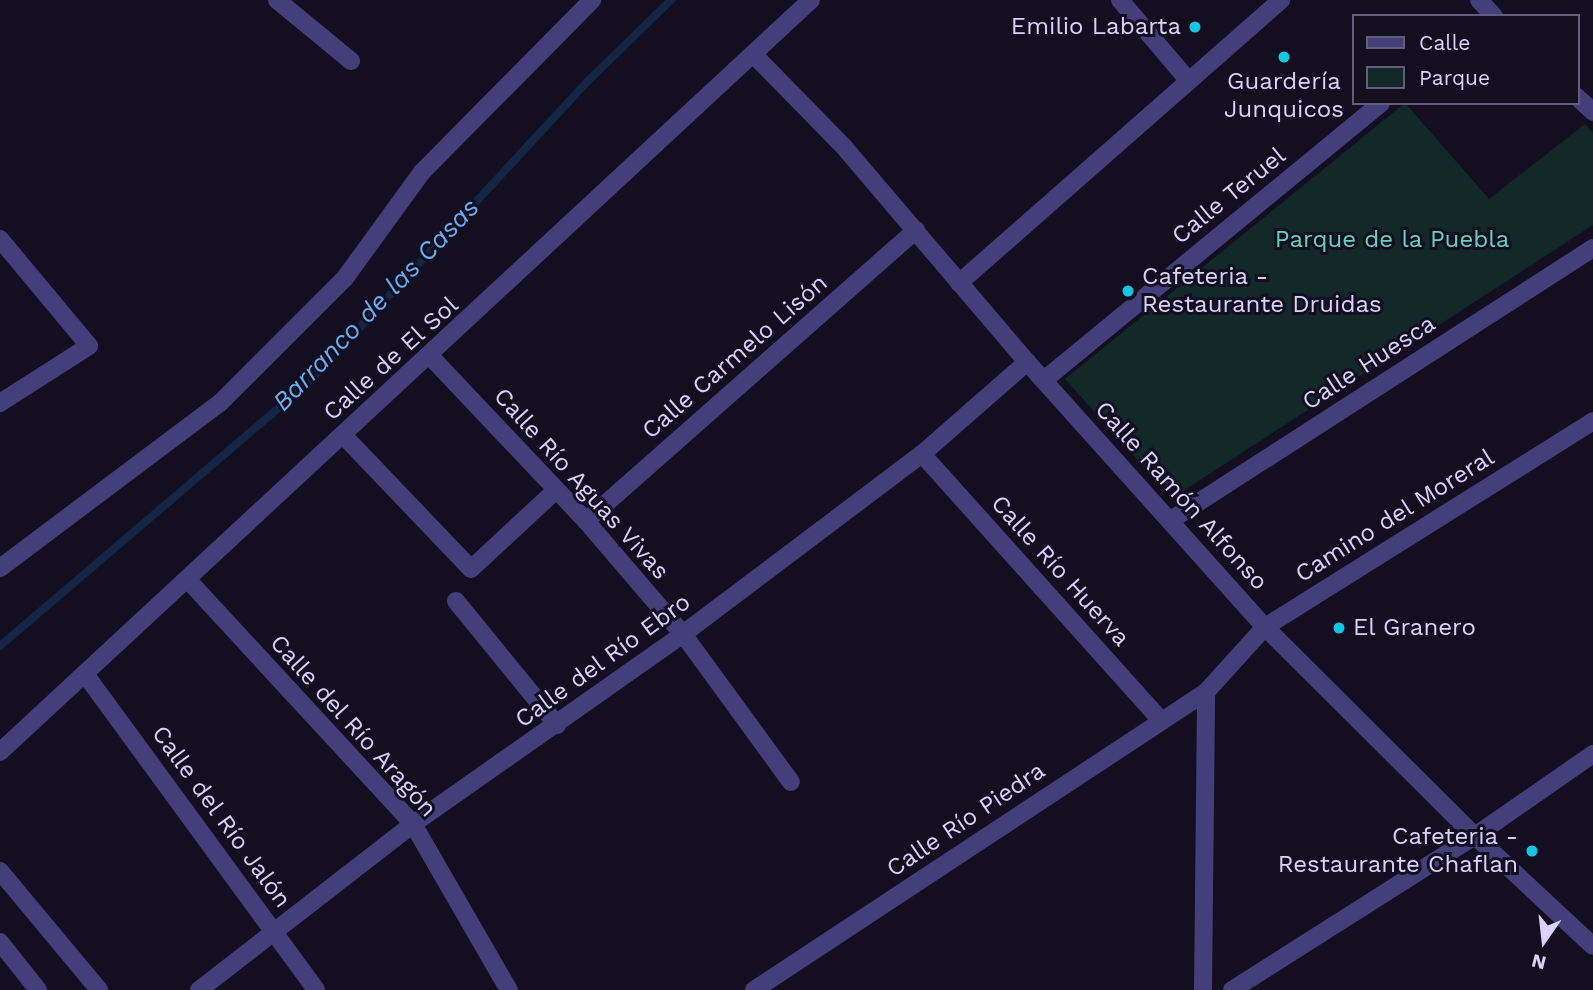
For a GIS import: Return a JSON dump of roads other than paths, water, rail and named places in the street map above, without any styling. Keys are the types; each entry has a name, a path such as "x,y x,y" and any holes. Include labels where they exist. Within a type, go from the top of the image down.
{"street":[{"path":"277,0 351,61"},
{"path":"0,568 220,403 345,278 422,172 592,0"},
{"name":"Calle de El Sol","path":"0,752 342,435 431,357 755,56 811,0"},
{"path":"1120,0 1188,80"},
{"path":"959,284 1281,0"},
{"name":"Calle Ramón Alfonso","path":"755,56 916,230 1027,362 1265,627 1475,836 1593,946"},
{"path":"1579,99 1593,112"},
{"name":"Calle Teruel","path":"1044,380 1379,105"},
{"name":"Calle Carmelo Lisón","path":"586,520 916,230"},
{"path":"0,239 89,346 0,403"},
{"name":"Calle Huesca","path":"1171,520 1593,248"},
{"name":"Calle Río Aguas Vivas","path":"431,357 586,520 683,634 791,782"},
{"name":"Calle del Río Ebro","path":"200,990 413,824 683,634 922,454 1027,362"},
{"name":"Camino del Moreral","path":"1206,692 1265,627 1593,421"},
{"path":"342,435 471,569 556,490"},
{"name":"Calle Río Huerva","path":"922,454 1161,720"},
{"name":"Calle del Río Aragón","path":"187,579 413,824 509,990"},
{"path":"456,601 557,725"},
{"name":"Calle del Río Jalón","path":"85,674 316,990"},
{"path":"1203,990 1206,692"},
{"name":"Calle Río Piedra","path":"754,990 1206,692"},
{"path":"1232,990 1475,836 1593,754"},
{"path":"0,871 99,990"},
{"path":"0,942 38,990"}],"waterway":[{"name":"Barranco de las Casas","path":"0,646 311,380 588,81 671,0"}],"place":[{"name":"Emilio Labarta","path":"1195,27"},
{"name":"Guardería Junquicos","path":"1284,57"},
{"name":"Cafeteria - Restaurante Druidas","path":"1128,291"},
{"name":"El Granero","path":"1339,628"},
{"name":"Cafeteria - Restaurante Chaflan","path":"1532,851"}],"park label":[{"name":"Parque de la Puebla","path":"1392,240"}]}
